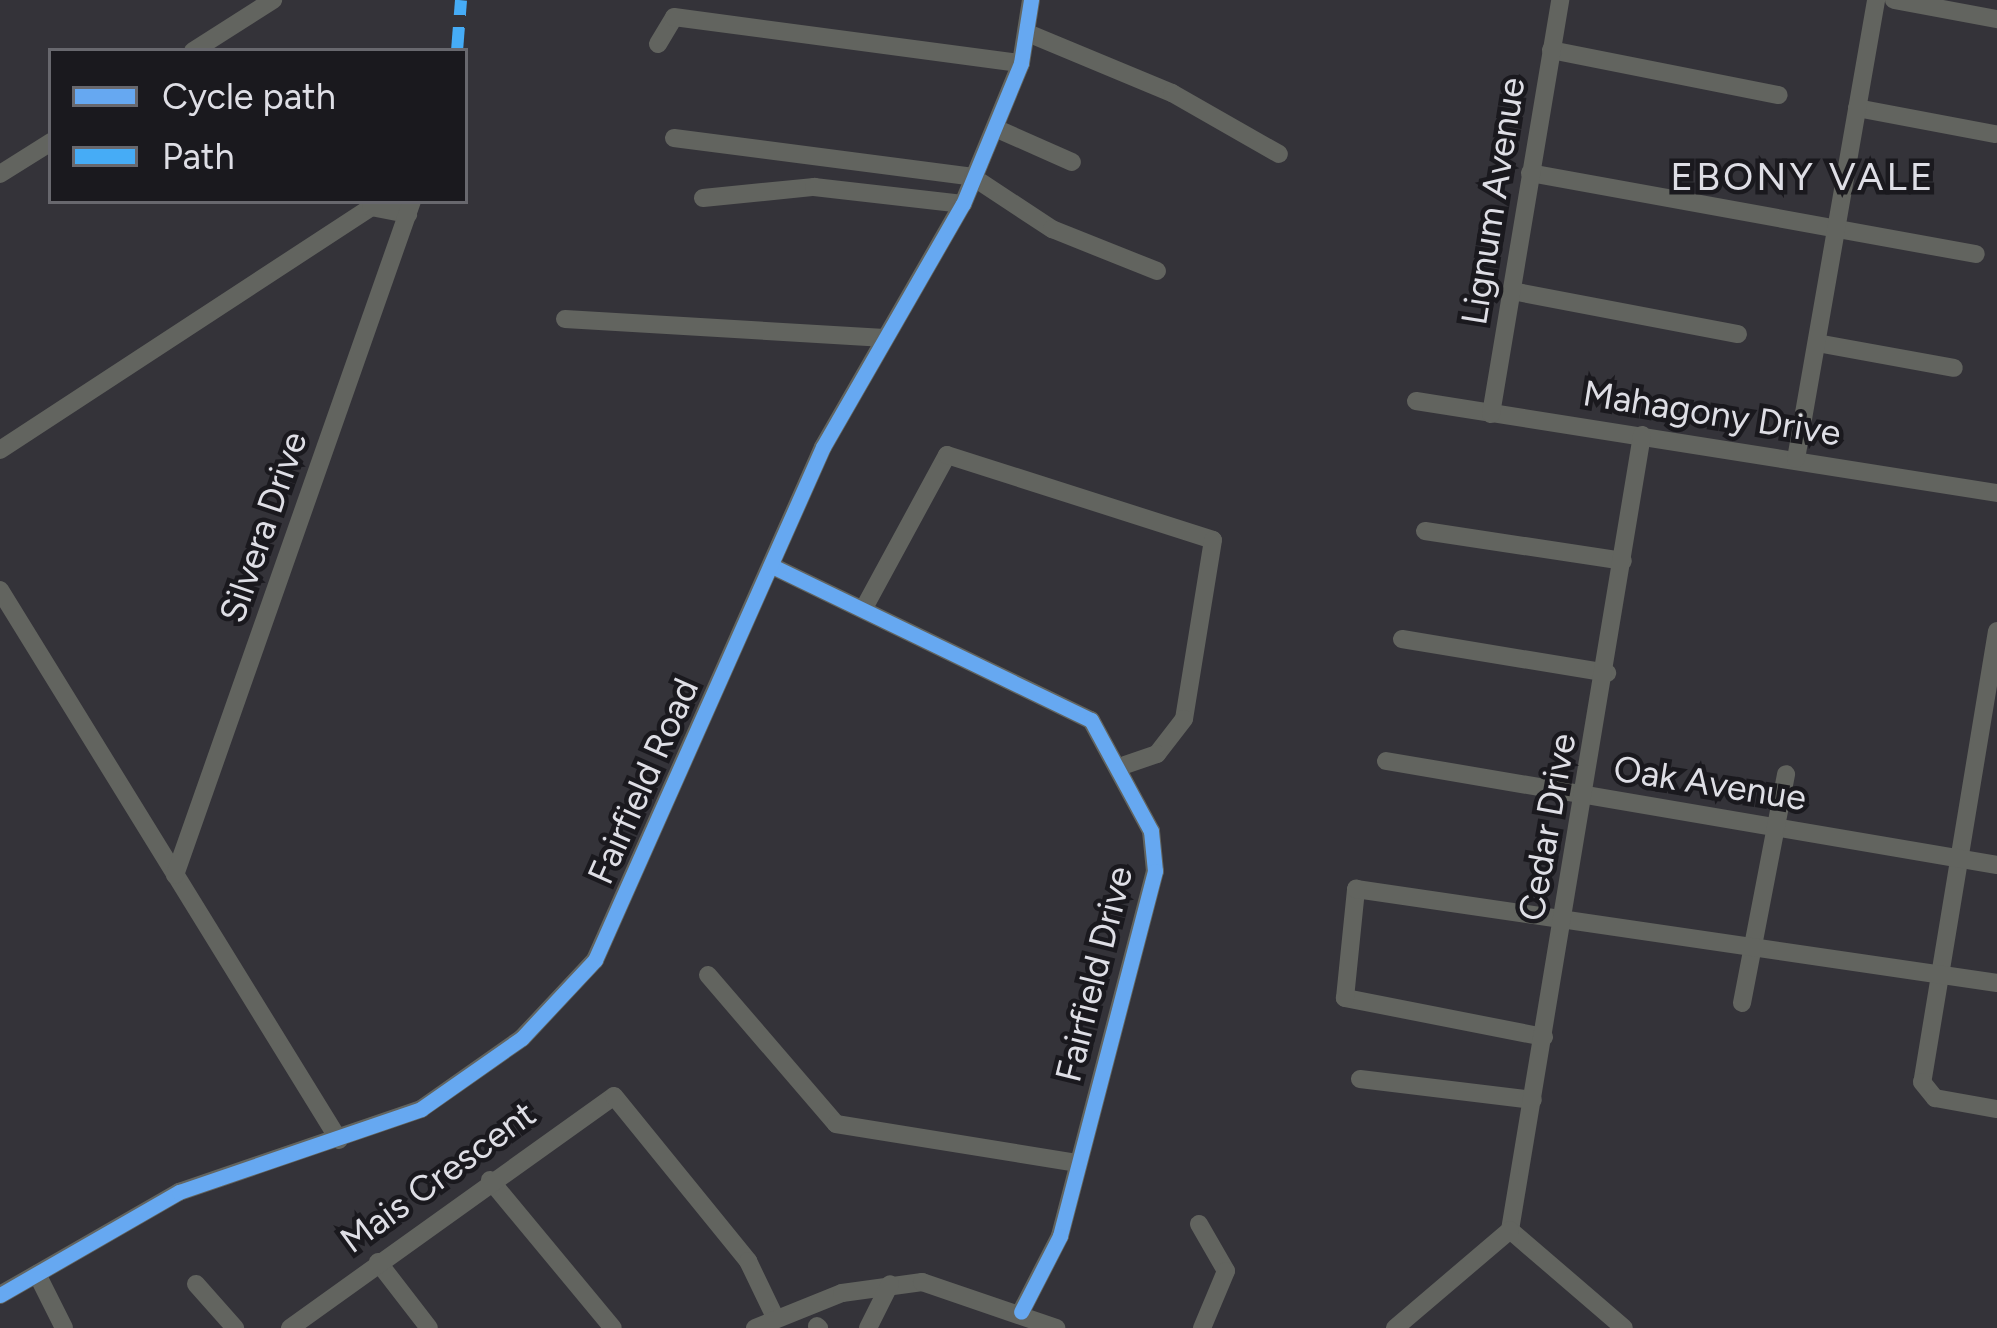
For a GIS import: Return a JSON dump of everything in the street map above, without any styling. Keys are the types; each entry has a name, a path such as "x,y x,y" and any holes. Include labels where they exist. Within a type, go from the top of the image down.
{"street":[{"path":"198,48 273,0"},
{"name":"Fairfield Road","path":"0,1295 179,1192 421,1109 472,1074 595,961 772,566 884,338 963,204 1022,63 1030,34 1030,0"},
{"name":"Lignum Avenue","path":"1491,413 1560,0"},
{"path":"1796,459 1876,0"},
{"path":"1894,0 1997,19"},
{"path":"658,44 674,16 1022,63"},
{"path":"1030,34 1172,93 1279,154"},
{"path":"1551,50 1779,95"},
{"path":"1857,108 1995,134"},
{"path":"995,128 1072,162"},
{"path":"674,138 973,177 1052,229 1157,271"},
{"path":"0,174 48,144"},
{"path":"1530,173 1976,254"},
{"path":"703,198 793,186 963,204"},
{"path":"0,450 371,207 410,207"},
{"name":"Silvera Drive","path":"175,875 410,207"},
{"path":"1512,291 1738,334"},
{"path":"565,319 884,338"},
{"path":"1816,343 1954,368"},
{"name":"Mahagony Drive","path":"1416,401 1997,493"},
{"name":"Cedar Drive","path":"1510,1230 1587,797 1642,435"},
{"path":"864,608 947,455 1213,540 1184,719 1157,754 1125,766"},
{"path":"1425,531 1623,561"},
{"name":"Fairfield Drive","path":"772,566 1091,720 1125,766 1155,871 1060,1235 1021,1312"},
{"path":"0,590 339,1140"},
{"path":"1997,631 1988,741 1954,858 1925,1092 1997,1109"},
{"path":"1402,639 1607,674"},
{"name":"Oak Avenue","path":"1386,761 1997,865"},
{"path":"1742,1004 1786,774"},
{"path":"1544,1037 1345,998 1349,902 1367,884 1751,948 1997,983"},
{"path":"708,975 836,1124 1078,1163"},
{"path":"1360,1079 1534,1100"},
{"name":"Mais Crescent","path":"290,1328 597,1101 627,1106 748,1261 776,1317"},
{"path":"490,1180 614,1328"},
{"path":"1199,1224 1226,1271 1202,1328"},
{"path":"1395,1328 1510,1230 1624,1328"},
{"path":"378,1262 429,1328"},
{"path":"37,1274 64,1328"},
{"path":"196,1284 235,1328"},
{"path":"868,1328 890,1284"},
{"path":"755,1328 776,1317 890,1284 951,1286 1056,1328"}],"marked path":[{"path":"457,48 461,0"}],"cycle path":[{"path":"0,1295 179,1192 421,1109 522,1038 595,960 823,447 963,204 1021,63 1031,0"},
{"path":"772,566 1091,720 1151,831 1155,871 1060,1236 1021,1312"}],"district":[{"name":"EBONY VALE","path":"1803,177"}]}
